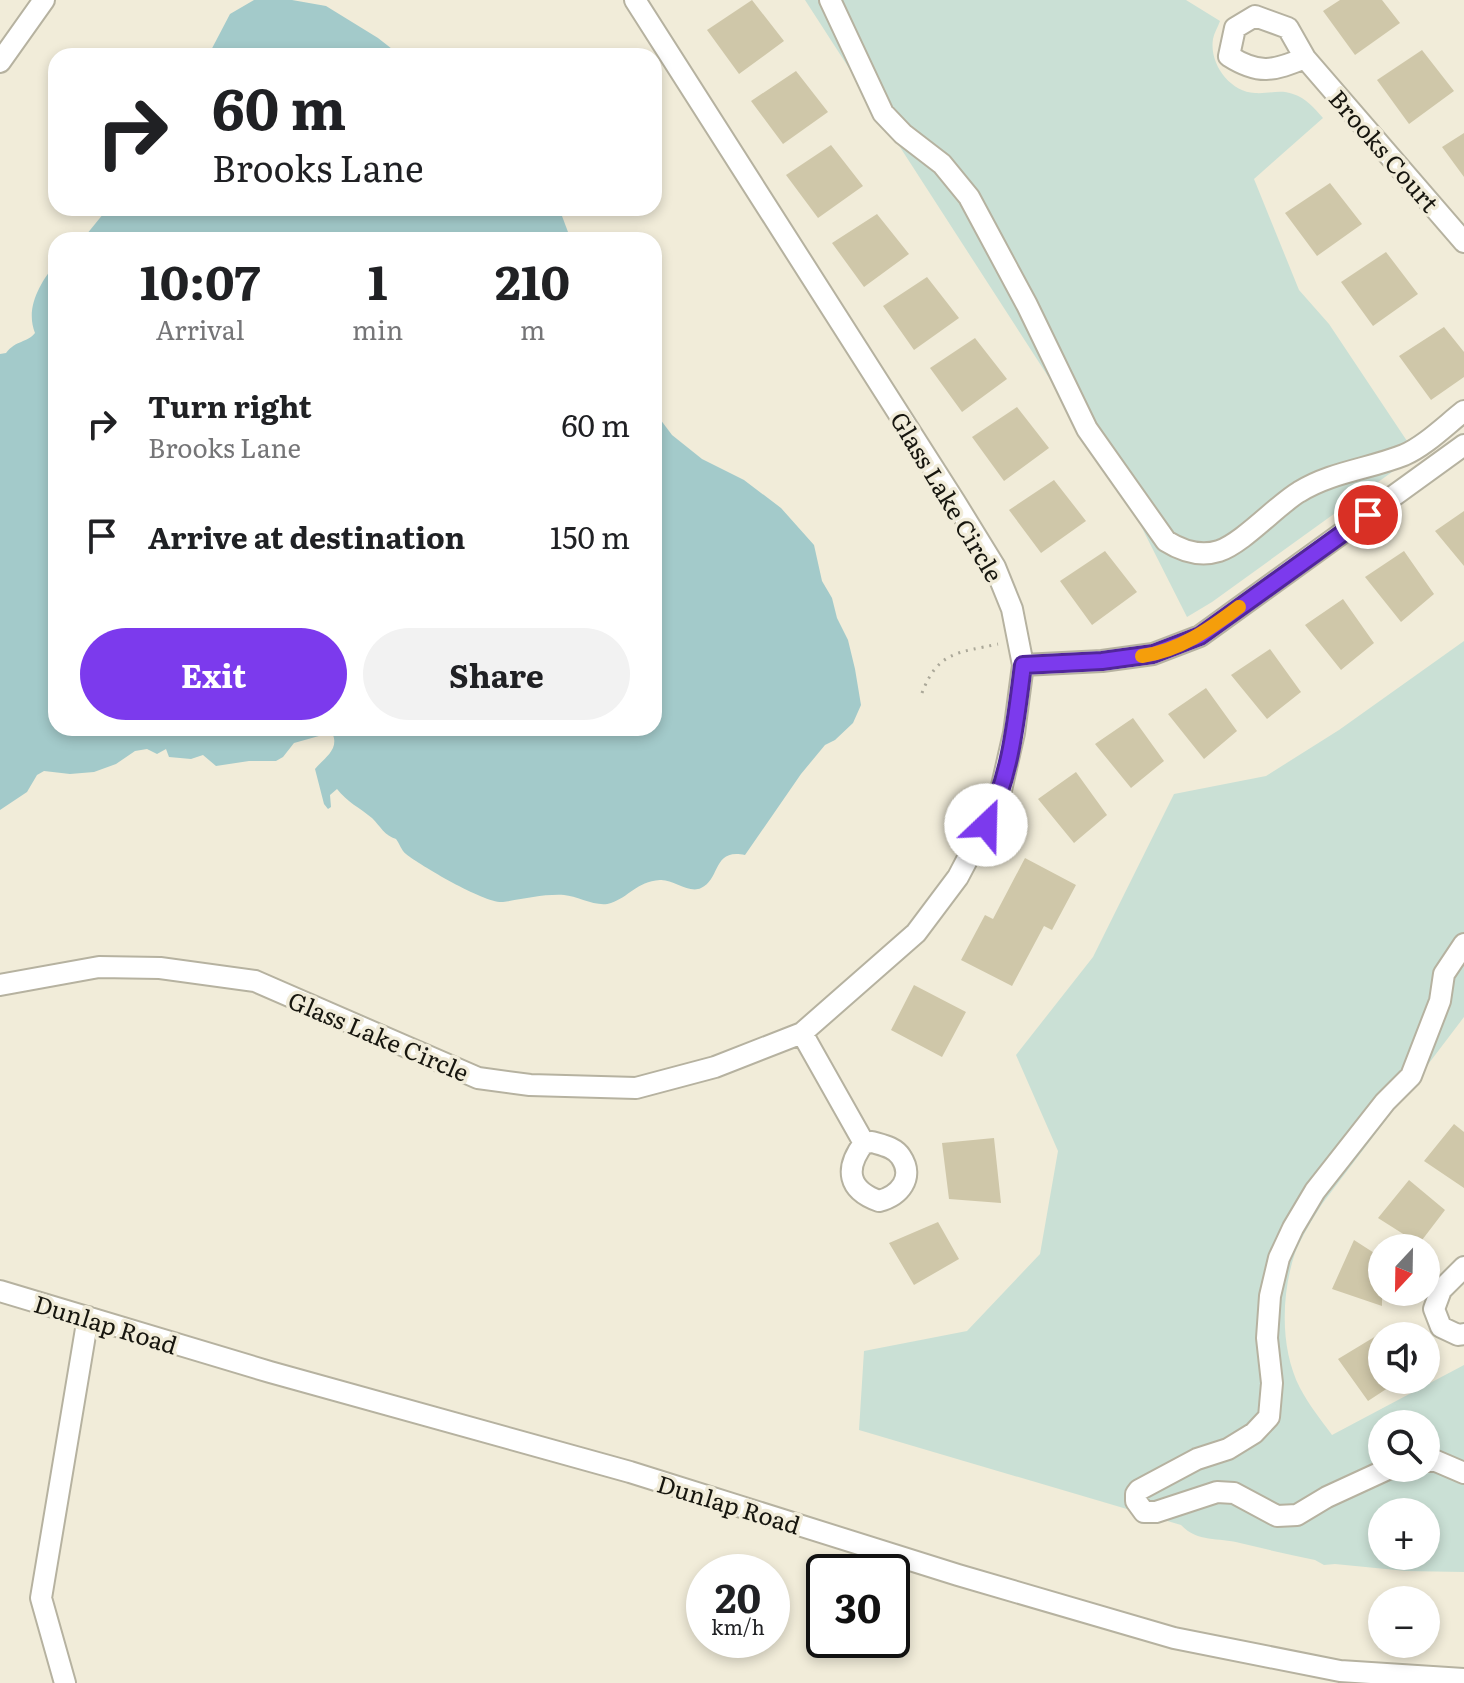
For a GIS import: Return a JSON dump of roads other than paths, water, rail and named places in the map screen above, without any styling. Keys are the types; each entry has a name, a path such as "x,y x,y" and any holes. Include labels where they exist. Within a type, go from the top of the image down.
{"street":[{"path":"0,62 44,0"},
{"name":"Glass Lake Circle","path":"0,985 99,967 160,968 255,981 478,1078 530,1085 636,1088 715,1067 802,1033 916,933 958,877 999,799 1014,733 1023,665 1012,609 995,567 635,0"},
{"path":"830,0 883,113 903,134 942,164 969,197 1027,305 1087,429 1166,541 1185,552 1219,550 1297,493 1327,477 1376,465 1408,453 1464,411"},
{"name":"Brooks Court","path":"1305,58 1464,242"},
{"path":"1023,665 1102,661 1153,654 1200,636 1464,445"},
{"path":"1368,1478 1297,1515 1277,1516 1234,1493 1217,1492 1156,1512 1144,1512 1136,1501 1139,1490 1197,1459 1228,1449 1254,1433 1269,1417 1272,1383 1267,1338 1270,1296 1279,1258 1315,1191 1385,1102 1411,1076 1440,1001 1444,974 1464,944"},
{"path":"802,1033 864,1143"},
{"path":"1464,1267 1441,1290 1434,1309 1441,1327 1458,1335 1464,1334"},
{"name":"Dunlap Road","path":"0,1291 270,1372 630,1472 958,1575 1174,1638 1340,1671 1464,1679"},
{"path":"65,1683 41,1598 88,1317"},
{"path":"1440,1463 1464,1473"}],"water":[{"path":"254,0 292,0 326,6 391,48 212,48 230,14"},
{"path":"102,216 562,216 568,232 88,232"},
{"path":"48,275 48,736 319,736 294,743 276,761 216,766 203,755 191,759 169,757 166,749 157,754 147,749 135,751 116,764 94,772 70,774 44,771 37,775 27,792 0,810 0,354 35,333 33,305"},
{"path":"662,422 672,435 702,459 744,480 781,508 814,545 822,581 848,640 861,705 853,723 825,745 801,774 745,855 727,856 701,888 691,889 665,880 652,881 606,904 564,895 503,902 483,897 406,854 396,839 337,789 330,795 331,807 328,809 315,769 332,750 333,736 662,736"}]}
